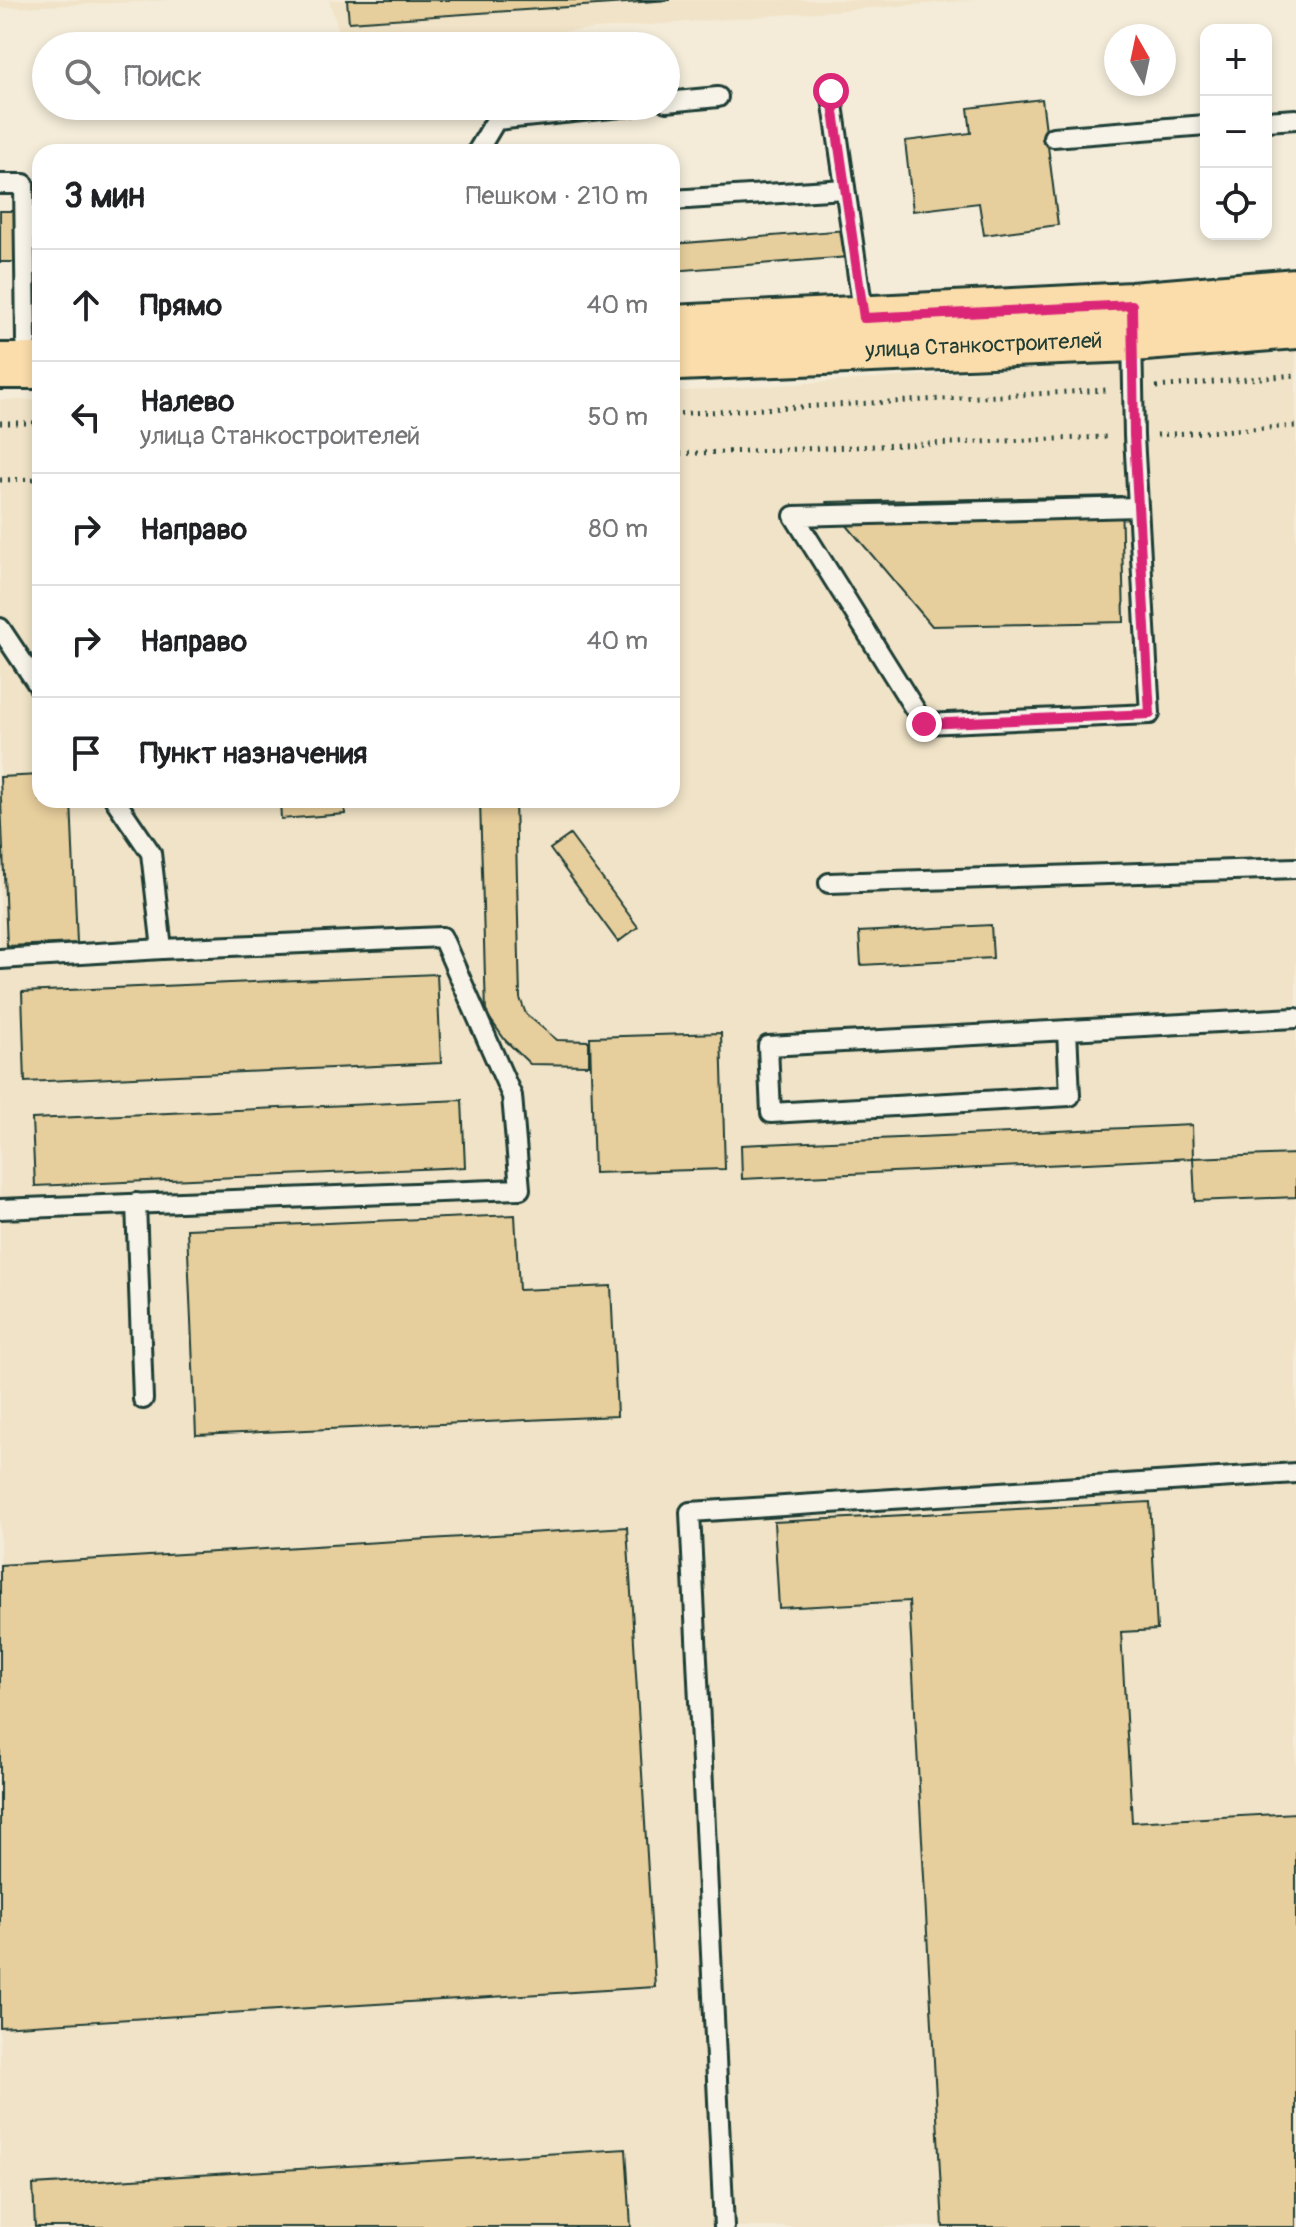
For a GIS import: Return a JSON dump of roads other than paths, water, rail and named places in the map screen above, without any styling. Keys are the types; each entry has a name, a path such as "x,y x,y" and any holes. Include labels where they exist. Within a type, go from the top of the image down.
{"main road":[{"name":"улица Станкостроителей","path":"680,357 1132,322 1296,291"},
{"name":"улица Станкостроителей","path":"680,328 864,318 1296,326"}],"lane":[{"path":"831,91 864,318"},
{"path":"680,101 718,97"},
{"path":"1272,121 1296,119"},
{"path":"482,144 496,120"},
{"path":"1053,137 1200,125"},
{"path":"0,184 24,184 21,351"},
{"path":"680,199 845,189"},
{"path":"1132,322 1137,507 1150,714 924,724 794,516 1137,507"},
{"path":"0,628 32,676"},
{"path":"120,808 151,853 162,949"},
{"path":"829,883 1296,868"},
{"path":"0,959 442,937 512,1096 520,1189 0,1209"},
{"path":"1067,1030 1070,1096 771,1113 768,1046 1067,1030 1296,1018"},
{"path":"136,1203 143,1399"},
{"path":"724,2227 690,1512 1296,1473"}]}
